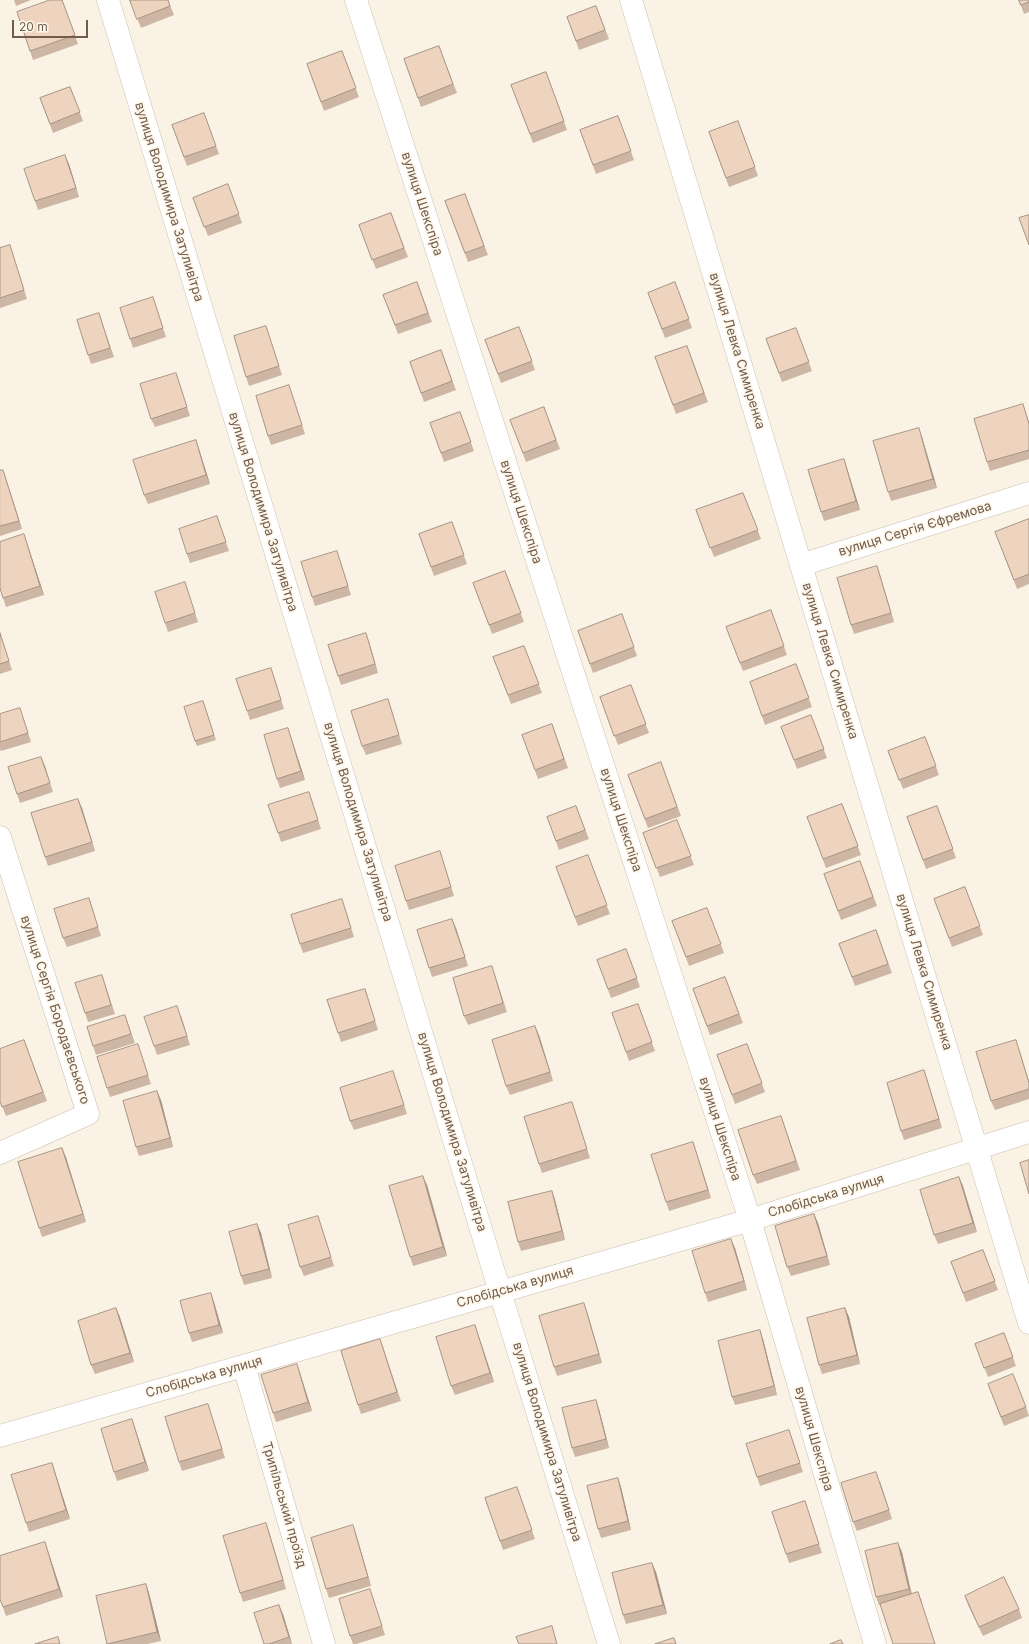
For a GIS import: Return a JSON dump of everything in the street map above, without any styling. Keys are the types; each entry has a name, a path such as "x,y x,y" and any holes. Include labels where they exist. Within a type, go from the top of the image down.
{"street":[{"name":"вулиця Володимира Затуливітра","path":"108,0 500,1292 609,1644"},
{"name":"вулиця Шекспіра","path":"356,0 750,1220 875,1644"},
{"name":"вулиця Левка Симиренка","path":"631,0 978,1148 1029,1323"},
{"name":"вулиця Сергія Єфремова","path":"801,565 1029,493"},
{"name":"вулиця Сергія Бородаєвського","path":"0,837 88,1114 0,1153"},
{"name":"Слобідська вулиця","path":"0,1436 750,1220 1029,1132"},
{"name":"Трипільський проїзд","path":"244,1366 324,1644"}],"building":[{"path":"50,0 62,0 75,35 30,51 17,12"},
{"path":"130,0 168,0 170,6 137,19"},
{"path":"1019,0 1029,0 1029,2 1021,5"},
{"path":"596,6 605,30 576,41 567,17"},
{"path":"439,46 453,84 418,98 404,59"},
{"path":"342,51 356,88 321,102 307,64"},
{"path":"546,72 564,121 530,134 511,85"},
{"path":"70,87 80,112 50,124 40,98"},
{"path":"204,113 216,146 184,157 172,125"},
{"path":"618,116 631,151 593,165 580,130"},
{"path":"738,121 755,167 726,178 709,132"},
{"path":"65,155 76,188 35,201 24,169"},
{"path":"228,184 239,214 204,227 193,198"},
{"path":"465,194 484,246 465,253 445,201"},
{"path":"391,213 404,248 372,260 359,225"},
{"path":"1029,215 1029,245 1019,218"},
{"path":"10,245 24,290 0,298 0,248"},
{"path":"417,282 428,313 395,325 383,295"},
{"path":"675,282 689,319 662,329 648,293"},
{"path":"153,297 163,328 130,339 120,308"},
{"path":"99,313 110,348 88,355 77,320"},
{"path":"266,326 279,366 246,377 234,336"},
{"path":"519,327 532,361 498,374 485,340"},
{"path":"796,328 809,362 779,373 766,339"},
{"path":"687,346 704,393 673,405 655,357"},
{"path":"441,350 452,381 421,393 410,362"},
{"path":"176,373 187,407 151,419 140,384"},
{"path":"289,385 302,425 268,436 256,396"},
{"path":"1023,404 1029,424 1029,450 987,462 974,419"},
{"path":"544,407 556,440 523,453 510,420"},
{"path":"460,412 471,442 441,453 430,423"},
{"path":"919,428 933,479 888,492 873,441"},
{"path":"196,440 206,475 144,495 133,460"},
{"path":"844,459 856,501 821,512 808,470"},
{"path":"0,470 3,470 19,521 0,526"},
{"path":"743,493 758,530 710,548 696,510"},
{"path":"217,516 226,542 187,554 179,529"},
{"path":"1029,519 1029,574 1014,580 995,532"},
{"path":"452,522 464,555 431,567 419,534"},
{"path":"24,534 40,586 3,598 0,588 0,542"},
{"path":"337,551 348,586 312,597 301,562"},
{"path":"877,566 891,613 851,625 837,578"},
{"path":"505,571 521,613 489,625 473,583"},
{"path":"185,582 195,613 165,623 155,592"},
{"path":"771,610 784,646 740,663 726,627"},
{"path":"622,614 634,647 590,664 578,631"},
{"path":"0,633 9,661 0,664"},
{"path":"366,633 375,664 338,676 328,645"},
{"path":"524,646 539,684 508,695 493,657"},
{"path":"796,664 809,698 762,716 750,682"},
{"path":"271,668 281,700 247,711 236,679"},
{"path":"631,685 646,724 614,736 600,697"},
{"path":"388,699 399,735 362,746 351,711"},
{"path":"203,701 214,735 195,741 184,707"},
{"path":"20,708 28,733 0,742 0,714"},
{"path":"811,715 824,749 794,760 781,727"},
{"path":"552,724 564,759 535,770 522,735"},
{"path":"288,728 301,771 277,779 264,735"},
{"path":"925,737 936,766 899,780 888,751"},
{"path":"41,757 50,783 17,794 8,767"},
{"path":"661,762 677,807 645,819 628,775"},
{"path":"309,792 318,820 278,833 268,805"},
{"path":"78,799 92,842 45,857 31,813"},
{"path":"842,804 858,846 823,859 807,817"},
{"path":"576,806 585,830 556,841 547,817"},
{"path":"937,806 953,849 923,860 907,817"},
{"path":"677,820 691,856 656,868 643,833"},
{"path":"440,851 451,887 406,901 395,866"},
{"path":"588,855 607,905 575,917 556,867"},
{"path":"860,861 873,897 838,911 824,874"},
{"path":"965,887 980,926 949,938 934,899"},
{"path":"89,898 98,927 63,938 54,909"},
{"path":"342,899 351,928 300,944 291,915"},
{"path":"707,908 721,944 686,957 672,921"},
{"path":"452,919 465,957 429,968 417,930"},
{"path":"876,930 888,964 852,977 839,944"},
{"path":"626,949 637,978 608,989 597,960"},
{"path":"492,966 503,1003 464,1016 453,978"},
{"path":"102,975 111,1005 85,1013 75,983"},
{"path":"725,977 739,1014 707,1026 693,989"},
{"path":"365,989 375,1021 338,1033 327,1000"},
{"path":"638,1004 652,1042 626,1052 612,1013"},
{"path":"177,1006 187,1036 154,1046 144,1017"},
{"path":"125,1015 131,1034 93,1046 87,1027"},
{"path":"535,1026 550,1072 506,1086 492,1040"},
{"path":"24,1040 43,1092 2,1107 0,1101 0,1049"},
{"path":"1016,1040 1029,1083 1029,1089 991,1101 976,1052"},
{"path":"138,1044 148,1075 107,1088 97,1057"},
{"path":"747,1044 762,1083 732,1095 717,1055"},
{"path":"924,1070 939,1119 901,1131 887,1083"},
{"path":"393,1071 404,1105 350,1121 340,1088"},
{"path":"157,1091 170,1138 136,1147 123,1101"},
{"path":"572,1102 587,1149 539,1164 524,1117"},
{"path":"781,1116 796,1161 753,1175 738,1130"},
{"path":"693,1142 708,1190 666,1202 651,1155"},
{"path":"62,1148 83,1214 39,1228 18,1162"},
{"path":"1029,1160 1029,1194 1020,1163"},
{"path":"423,1176 443,1247 410,1257 389,1186"},
{"path":"959,1177 973,1223 934,1235 920,1190"},
{"path":"552,1191 562,1231 518,1242 508,1202"},
{"path":"814,1214 827,1256 787,1267 775,1226"},
{"path":"318,1216 331,1257 300,1267 288,1225"},
{"path":"257,1224 269,1269 241,1276 229,1232"},
{"path":"731,1239 744,1281 705,1293 692,1251"},
{"path":"983,1250 995,1281 963,1293 951,1262"},
{"path":"211,1293 219,1325 189,1333 180,1301"},
{"path":"584,1303 599,1354 554,1367 539,1316"},
{"path":"116,1308 130,1353 91,1365 78,1321"},
{"path":"845,1308 857,1355 819,1365 807,1318"},
{"path":"475,1325 490,1373 451,1386 436,1337"},
{"path":"760,1330 774,1386 732,1397 718,1341"},
{"path":"1004,1333 1013,1357 984,1368 975,1344"},
{"path":"380,1339 397,1392 358,1405 341,1351"},
{"path":"297,1364 308,1402 273,1413 261,1375"},
{"path":"1013,1374 1026,1407 1001,1417 988,1384"},
{"path":"596,1400 606,1439 572,1448 562,1408"},
{"path":"208,1404 222,1449 179,1462 165,1417"},
{"path":"132,1419 145,1462 114,1472 101,1429"},
{"path":"789,1430 800,1463 757,1477 746,1444"},
{"path":"52,1463 66,1510 26,1523 11,1475"},
{"path":"876,1472 889,1510 853,1522 841,1483"},
{"path":"618,1478 628,1521 598,1529 587,1486"},
{"path":"517,1487 532,1530 500,1541 485,1498"},
{"path":"805,1501 819,1544 786,1554 772,1512"},
{"path":"266,1523 283,1580 240,1593 223,1536"},
{"path":"353,1525 368,1577 326,1589 311,1538"},
{"path":"45,1542 59,1589 3,1607 0,1599 0,1556"},
{"path":"898,1543 909,1589 876,1597 865,1551"},
{"path":"652,1563 663,1605 623,1615 612,1573"},
{"path":"1004,1577 1019,1609 979,1627 965,1596"},
{"path":"146,1584 157,1632 107,1644 96,1596"},
{"path":"370,1589 382,1626 350,1636 339,1599"},
{"path":"918,1592 935,1644 893,1644 880,1604"},
{"path":"279,1605 289,1637 269,1644 264,1644 254,1613"},
{"path":"552,1626 557,1644 519,1644 516,1637"},
{"path":"58,1637 60,1644 35,1644"},
{"path":"674,1638 676,1644 655,1644"},
{"path":"841,1640 843,1644 830,1644"}]}
